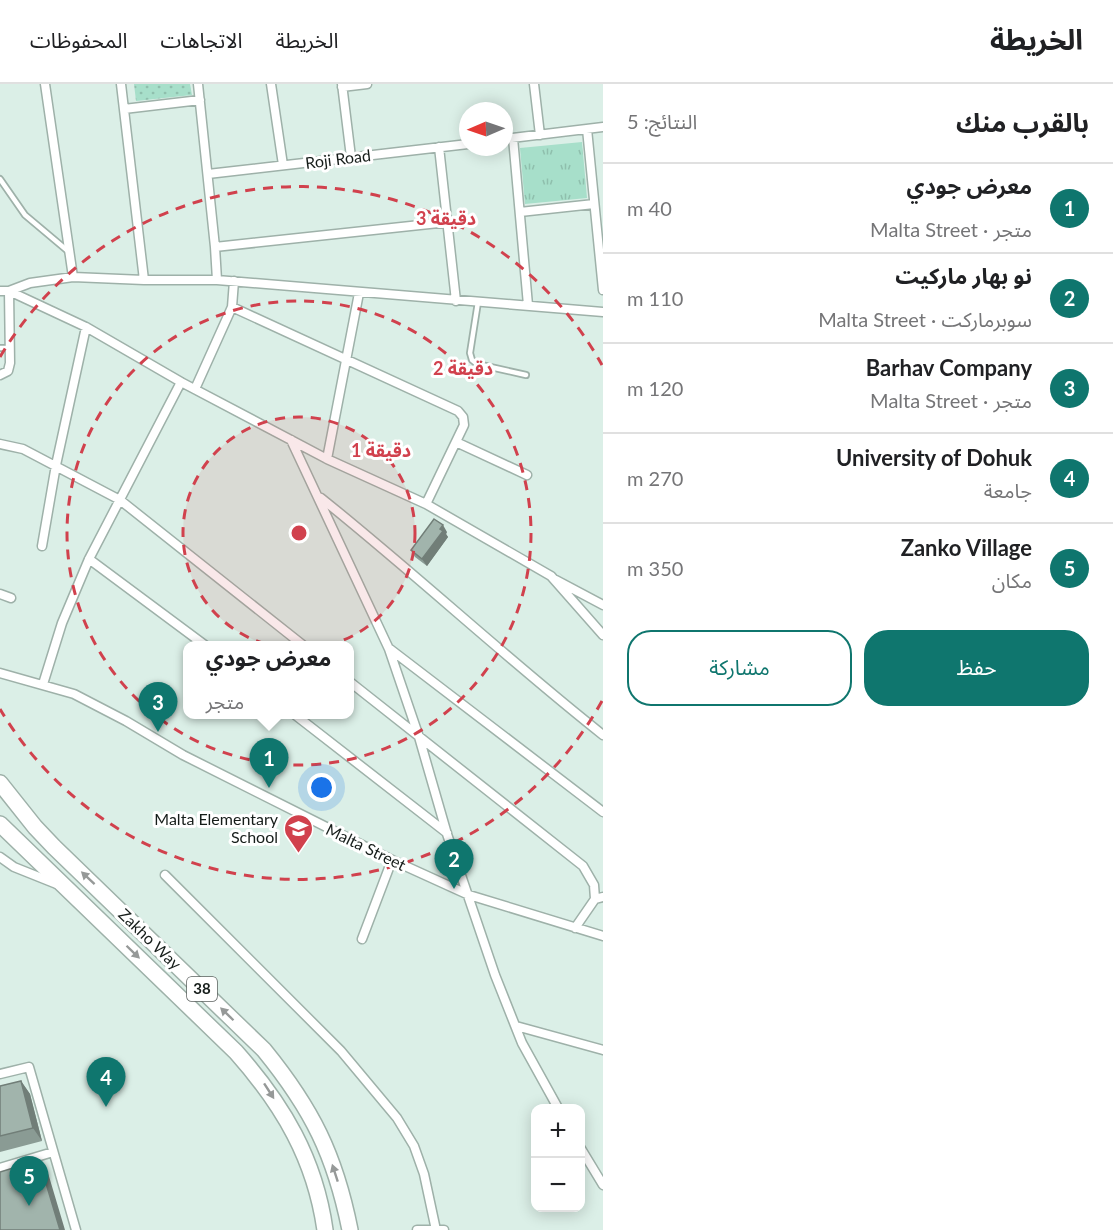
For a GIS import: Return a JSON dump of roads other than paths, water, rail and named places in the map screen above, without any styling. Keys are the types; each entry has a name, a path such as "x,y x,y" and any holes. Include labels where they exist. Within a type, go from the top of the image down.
{"highway":[{"name":"Zakho Way","path":"0,783 35,827 264,1050 287,1078 311,1116 326,1147 345,1204 350,1230"},
{"name":"Zakho Way","path":"0,824 236,1052 262,1081 298,1139 311,1170 324,1229"},
{"path":"18,843 35,827"}],"street":[{"path":"45,84 73,277"},
{"path":"121,84 144,280"},
{"path":"198,84 217,280"},
{"path":"271,84 283,165"},
{"path":"351,157 342,86 367,84"},
{"path":"534,84 540,135"},
{"path":"124,109 200,100"},
{"path":"513,138 603,128"},
{"path":"587,129 603,290"},
{"name":"Roji Road","path":"208,174 459,145"},
{"path":"440,147 456,301"},
{"path":"511,156 520,212 528,305"},
{"path":"520,212 594,204"},
{"path":"215,247 448,222"},
{"path":"4,291 30,283 73,277 217,280 603,312"},
{"path":"195,389 232,308 234,281"},
{"path":"4,291 86,327 181,382 327,459 426,504 603,605"},
{"path":"0,375 8,371 10,348 4,291"},
{"path":"327,459 359,293"},
{"path":"232,308 458,411 463,417 464,425 426,504"},
{"path":"42,546 56,465 86,327"},
{"path":"43,684 62,623 89,559 181,382"},
{"path":"291,440 389,648 419,737 447,834 495,975 522,1043 556,1104"},
{"path":"456,442 527,475"},
{"path":"0,444 23,449 120,500 299,641"},
{"path":"319,497 389,553 603,735"},
{"path":"89,559 201,641"},
{"path":"551,577 603,635"},
{"path":"0,594 11,598"},
{"path":"389,648 603,812"},
{"name":"Malta Street","path":"3,675 74,694 126,721 183,755 392,860 469,895 603,936"},
{"path":"354,685 583,866 599,898 575,928"},
{"path":"300,719 447,834"},
{"path":"0,857 14,867 66,888"},
{"path":"362,939 392,860"},
{"path":"165,875 341,1051 397,1118 414,1146 439,1230 417,1230"},
{"path":"516,1026 603,1050"},
{"path":"0,1074 29,1066 75,1230"},
{"path":"0,1168 53,1152"},
{"path":"585,1155 603,1185"}],"lane":[{"path":"0,179 25,215 69,252"},
{"path":"478,302 470,353 472,360 477,364 526,375"},
{"path":"0,348 10,348"}],"place":[{"name":"Barhav Company","path":"158,732"},
{"name":"معرض جودي","path":"269,788"},
{"name":"Malta Elementary School","path":"299,854"},
{"name":"نو بهار ماركيت","path":"454,889"},
{"name":"University of Dohuk","path":"106,1107"},
{"name":"Zanko Village","path":"29,1206"}]}
